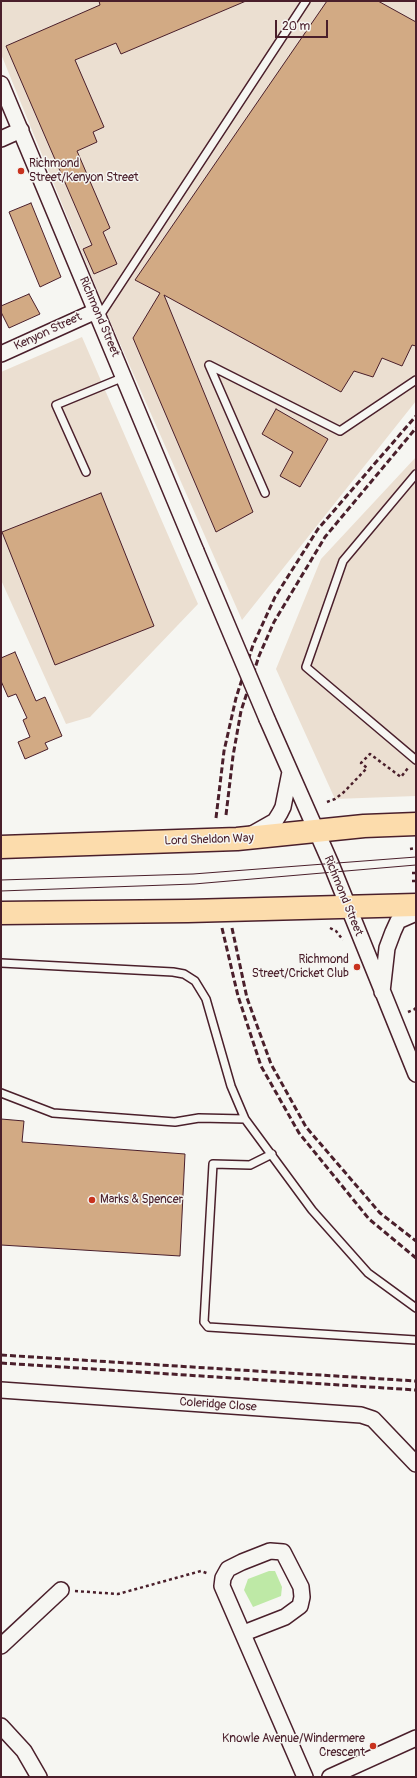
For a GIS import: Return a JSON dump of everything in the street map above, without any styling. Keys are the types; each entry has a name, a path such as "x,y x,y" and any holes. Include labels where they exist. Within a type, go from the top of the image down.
{"highway":[{"name":"Lord Sheldon Way","path":"1,847 237,839 364,826 416,824"},
{"path":"1,913 188,911 416,905"}],"street":[{"name":"Richmond Street","path":"1,84 196,551 316,832 416,1074"},
{"path":"1,139 21,130"},
{"name":"Kenyon Street","path":"1,354 97,314"},
{"path":"237,839 257,832 275,821 283,807 290,772"},
{"path":"382,993 387,948 393,932 398,921 416,913"},
{"name":"Coleridge Close","path":"1,1390 362,1415 373,1419 416,1464"},
{"path":"244,1632 285,1617 300,1606 302,1597 301,1587 283,1552 270,1551 228,1569 223,1578 222,1586 244,1632 305,1777"},
{"path":"1,1646 61,1590"},
{"path":"1,1726 24,1751 39,1777"},
{"path":"330,1777 416,1738"}],"lane":[{"path":"97,314 306,1"},
{"path":"264,493 209,365 340,430 416,380"},
{"path":"86,472 56,405 124,377"},
{"path":"415,760 306,667 343,561 416,474"},
{"path":"1,963 184,974 195,981 206,999 231,1086 245,1120 272,1154 312,1210 368,1273 416,1308"},
{"path":"1,1093 53,1113 176,1122 199,1118 245,1120"},
{"path":"272,1154 250,1165 213,1164 204,1322 208,1327 416,1340"}],"path":[{"path":"327,802 335,799 344,792 367,768 361,763 370,754 401,777 415,760"},
{"path":"410,849 416,848"},
{"path":"61,1590 118,1594 201,1571 223,1578"}],"shaded area":[{"path":"1,1 416,1 416,401 242,620 106,312 1,54"},
{"path":"82,337 198,604 90,717 66,724 1,580 1,372"},
{"path":"416,457 416,796 335,799 276,669 321,559"}],"green space":[{"path":"269,1571 275,1571 282,1587 281,1596 253,1607 244,1590 248,1579"}],"building":[{"path":"99,1 246,1 121,54 116,43 75,60 104,127 93,132 97,142 77,151 110,228 103,232 117,264 94,274 83,249 92,245 6,46 100,5"},
{"path":"327,1 378,1 416,22 416,346 412,345 402,366 382,358 373,377 354,371 341,392 164,295 253,512 216,532 133,338 160,293 135,280"},
{"path":"31,203 61,277 40,287 9,212"},
{"path":"29,294 40,314 9,328 1,312 1,306"},
{"path":"276,409 328,439 300,487 280,476 293,452 262,434"},
{"path":"101,493 154,626 55,665 2,532"},
{"path":"15,652 36,701 45,697 62,736 45,743 48,749 25,759 18,742 30,737 23,720 27,718 16,694 8,697 1,681 1,658"},
{"name":"Marks & Spencer","path":"1,1119 24,1121 22,1142 185,1154 180,1256 1,1245"}],"tram line":[{"path":"1,880 193,874 416,857"},
{"path":"1,891 194,884 416,865"}],"railway":[{"path":"216,818 224,751 236,698 253,645 275,597 318,529 416,416"},
{"path":"226,815 233,756 241,711 259,656 274,622 325,537 416,428"},
{"path":"222,928 238,996 261,1066 299,1133 369,1219 416,1258"},
{"path":"232,928 247,998 271,1064 306,1127 380,1213 416,1241"},
{"path":"1,1355 416,1381"},
{"path":"1,1363 416,1390"}],"place":[{"name":"Richmond Street/Kenyon Street","path":"21,171"},
{"name":"Richmond Street/Cricket Club","path":"357,967"},
{"name":"Marks & Spencer","path":"92,1200"},
{"name":"Knowle Avenue/Windermere Crescent","path":"373,1746"}]}
